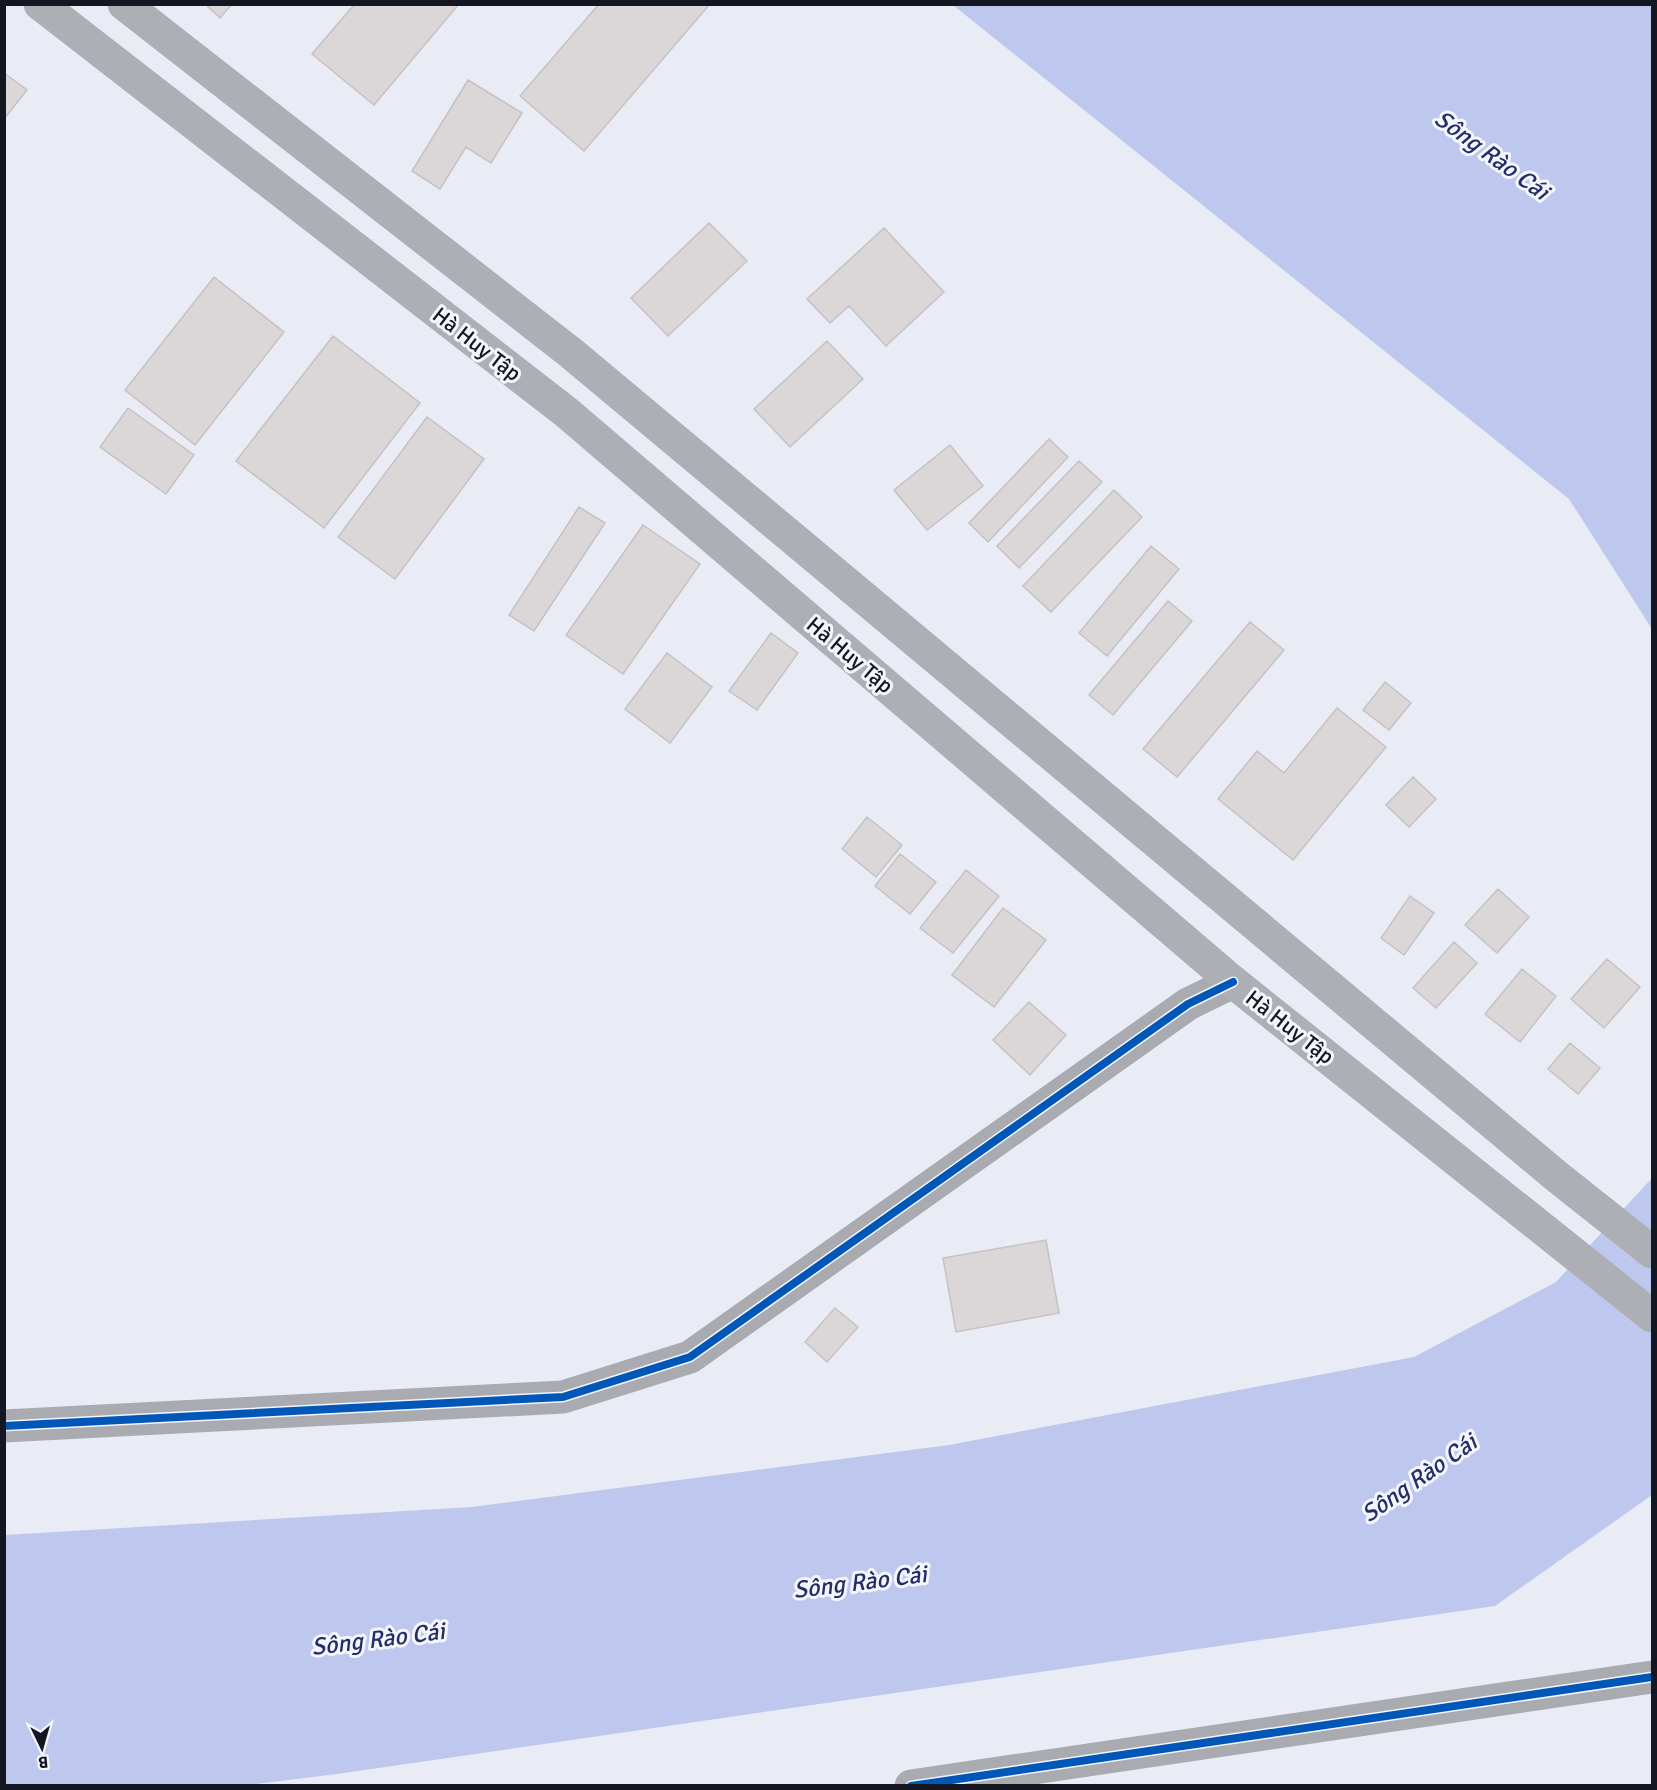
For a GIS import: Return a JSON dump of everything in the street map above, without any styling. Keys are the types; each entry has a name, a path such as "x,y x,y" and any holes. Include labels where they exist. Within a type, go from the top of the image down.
{"main road":[{"name":"Hà Huy Tập","path":"40,4 566,412 1233,981 1653,1316"},
{"path":"124,4 571,352 1555,1174 1653,1252"}],"street":[{"path":"4,1426 563,1397 690,1357 1188,1004 1233,981"},
{"path":"911,1785 1653,1677"}],"water":[{"name":"Sông Rào Cái","path":"953,5 1652,5 1652,629 1569,499"},
{"name":"Sông Rào Cái","path":"1652,1178 1652,1495 1495,1606 337,1774 240,1786 5,1786 5,1535 472,1507 949,1445 1414,1357 1556,1282"}],"building":[{"path":"205,4 232,4 220,18"},
{"path":"351,4 459,4 374,105 312,54 353,6"},
{"path":"599,4 710,4 584,151 520,96"},
{"path":"4,73 27,90 4,119"},
{"path":"468,80 522,113 491,163 466,147 440,189 412,171"},
{"path":"709,223 747,261 668,336 631,298"},
{"path":"884,228 944,292 886,346 849,306 830,323 807,299"},
{"path":"214,277 284,332 195,445 125,390"},
{"path":"333,336 420,403 324,528 236,461"},
{"path":"827,341 863,379 790,447 754,409"},
{"path":"128,408 194,455 166,494 100,447"},
{"path":"427,417 484,459 395,579 338,537"},
{"path":"1049,439 1068,457 988,542 969,523"},
{"path":"950,445 983,486 927,530 894,490"},
{"path":"1079,461 1102,482 1019,568 997,546"},
{"path":"1114,490 1142,517 1051,612 1023,586"},
{"path":"579,507 605,523 534,631 509,615"},
{"path":"643,525 700,564 623,674 566,635"},
{"path":"1151,546 1179,569 1107,656 1079,633"},
{"path":"1168,601 1192,621 1113,715 1089,695"},
{"path":"1250,622 1284,650 1177,777 1143,749"},
{"path":"771,633 798,653 757,710 729,691"},
{"path":"667,653 712,687 670,743 625,709"},
{"path":"1385,682 1411,703 1389,730 1363,710"},
{"path":"1337,708 1386,747 1293,860 1218,799 1257,751 1284,773"},
{"path":"1413,777 1436,799 1409,827 1386,805"},
{"path":"867,817 902,845 876,877 842,849"},
{"path":"900,854 936,882 910,914 875,886"},
{"path":"966,870 999,896 953,953 920,928"},
{"path":"1498,889 1529,917 1497,953 1465,925"},
{"path":"1410,896 1434,913 1404,955 1381,938"},
{"path":"1003,908 1046,940 994,1007 952,975"},
{"path":"1454,942 1477,963 1436,1008 1413,988"},
{"path":"1607,959 1640,987 1604,1028 1571,999"},
{"path":"1522,969 1556,996 1520,1042 1485,1014"},
{"path":"1029,1002 1066,1035 1030,1075 993,1040"},
{"path":"1570,1043 1600,1068 1578,1094 1548,1069"},
{"path":"1046,1240 1059,1313 956,1332 943,1258"},
{"path":"835,1308 858,1327 827,1362 805,1342"}],"cycle path":[{"path":"4,1426 563,1397 690,1357 1188,1004 1233,982"},
{"path":"911,1786 1652,1677"}]}
